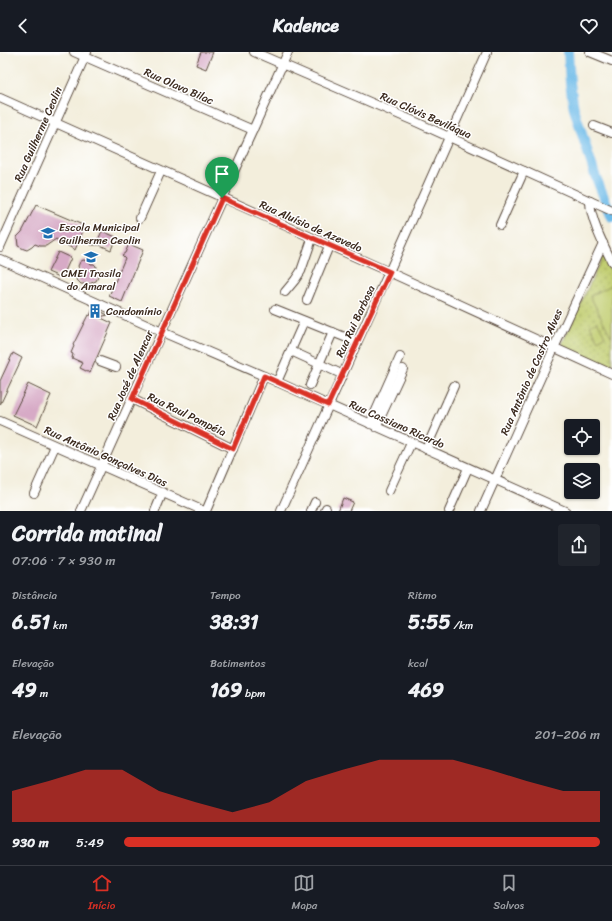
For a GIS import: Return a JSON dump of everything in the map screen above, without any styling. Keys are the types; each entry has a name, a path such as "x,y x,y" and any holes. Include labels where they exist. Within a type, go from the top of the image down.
{"street":[{"name":"Rua Olavo Bilac","path":"74,52 86,55 253,130"},
{"name":"Rua Clóvis Beviláqua","path":"254,52 575,194 590,204 612,211"},
{"name":"Rua José de Alencar","path":"81,511 288,52"},
{"name":"Rua Rui Barbosa","path":"281,511 328,405 390,272 487,52"},
{"path":"590,52 612,61"},
{"name":"Rua Guilherme Ceolin","path":"0,248 86,55"},
{"name":"Rua Aluísio de Azevedo","path":"0,98 312,239 390,272 612,374"},
{"path":"594,126 612,133"},
{"path":"140,218 160,171"},
{"path":"500,225 524,171"},
{"path":"590,204 603,244 612,262"},
{"path":"285,292 300,271 312,239"},
{"name":"Rua Antônio de Castro Alves","path":"481,511 554,348 603,244"},
{"path":"307,300 329,246"},
{"name":"Rua Cassiano Ricardo","path":"0,259 565,511"},
{"path":"275,309 357,342"},
{"path":"277,382 304,321"},
{"path":"310,385 333,332"},
{"path":"291,351 337,372"},
{"path":"373,425 400,357"},
{"path":"100,361 116,367"},
{"path":"373,425 403,368"},
{"path":"204,511 233,449 264,376"},
{"path":"426,449 454,386"},
{"name":"Rua Raul Pompéia","path":"132,399 233,449"},
{"name":"Rua Antônio Gonçalves Dias","path":"0,421 204,511"},
{"path":"389,491 411,442"},
{"path":"34,492 55,446"},
{"path":"449,511 468,468"},
{"path":"155,511 163,492"},
{"path":"311,511 315,502"}],"green space":[{"path":"603,255 612,273 612,369 561,346"},
{"path":"612,285 612,336 611,336 590,296"},
{"path":"597,321 605,336 598,340 590,325"}],"building":[{"path":"201,52 213,52 206,69 196,65"},
{"path":"36,205 85,226 75,250 56,239 46,246 35,244 27,250 18,246 17,237 22,232"},
{"path":"102,231 116,237 111,250 100,245 91,245 98,240"},
{"path":"129,244 143,250 122,302 109,296 125,258 122,255 125,253"},
{"path":"58,252 71,258 62,278 48,272"},
{"path":"83,260 94,264 96,266 95,270 100,273 96,281 89,284 81,284 75,278 82,275 78,266"},
{"path":"93,308 108,315 99,317 112,323 90,373 80,368 83,363 72,358 73,354 71,353 74,346 73,345"},
{"path":"13,353 22,358 0,405 0,381"},
{"path":"28,384 51,395 37,426 13,415"},
{"path":"343,498 353,502 349,511 338,511"}],"waterway":[{"path":"568,52 570,83 574,109 595,175 612,217"}],"place":[{"name":"Escola Municipal Guilherme Ceolin","path":"48,233"},
{"name":"CMEI Trasila do Amaral","path":"91,257"},
{"name":"Condomínio","path":"95,311"}],"route":[{"path":"222,198 312,239 390,272 328,405 264,376 233,449 132,399 222,198"}]}
